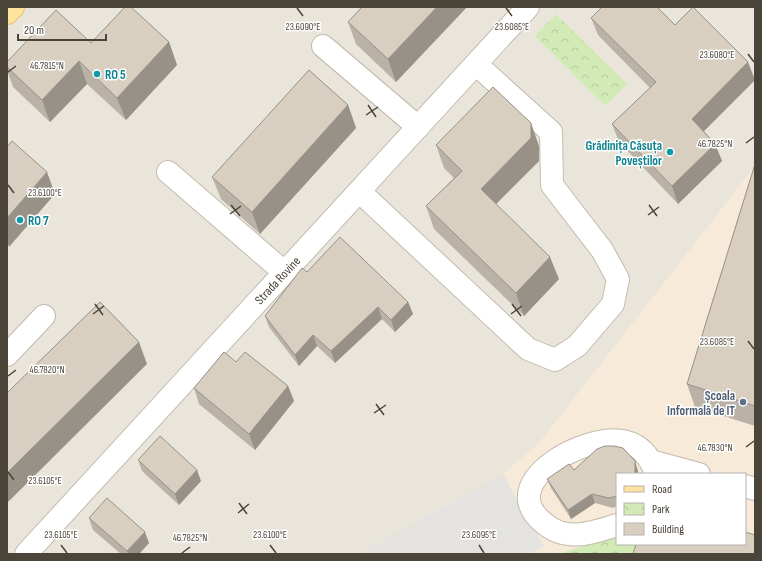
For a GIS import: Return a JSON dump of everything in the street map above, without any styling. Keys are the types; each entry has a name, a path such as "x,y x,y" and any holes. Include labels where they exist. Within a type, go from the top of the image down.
{"main road":[{"path":"7,13 12,7"}],"street":[{"name":"Strada Rovine","path":"26,554 528,7"},
{"path":"323,46 418,127"},
{"path":"359,191 528,349 555,360 577,346 613,304 618,279 602,250 552,185 551,132 476,64"},
{"path":"168,172 284,272"},
{"path":"7,355 44,316"},
{"path":"616,525 597,532 575,535 553,531 538,520 529,502 532,484 544,467 563,454 596,441 614,439 621,440 638,448 653,468 691,473"}],"shaded area":[{"path":"7,7 755,7 755,554 7,554"},
{"path":"755,166 755,554 357,554 503,474 539,443"},
{"path":"503,474 544,546 531,554 357,554"}],"green space":[{"path":"556,14 627,84 605,106 535,36"},
{"path":"616,535 616,545 649,545 646,554 559,554"}],"building":[{"path":"125,7 131,7 169,42 117,98 79,61 42,100 7,67 7,62 56,10 91,43"},
{"path":"362,7 437,7 388,59 348,22"},
{"path":"602,7 657,7 675,25 693,7 748,62 692,119 715,144 672,186 612,124 656,82 591,18"},
{"path":"309,70 348,105 252,212 212,177"},
{"path":"493,87 531,123 531,138 481,189 550,257 516,293 426,206 462,171 436,145"},
{"path":"12,141 47,172 7,218 7,147"},
{"path":"755,164 755,406 687,384"},
{"path":"340,237 408,302 391,320 378,307 331,351 313,335 295,355 265,316 302,268 307,272"},
{"path":"100,302 139,342 7,473 7,393"},
{"path":"224,352 236,362 245,352 288,386 249,434 194,388"},
{"path":"160,436 197,470 175,494 138,460"},
{"path":"605,446 623,448 635,461 635,473 616,473 616,496 609,498 592,494 568,510 547,479 569,464 574,470 597,449"},
{"path":"107,498 145,532 127,551 89,518"},
{"path":"746,532 755,535 755,554 633,554 636,545 746,545"}],"place":[{"name":"RO 5","path":"97,74"},
{"name":"Grădinița Căsuța Poveștilor","path":"670,152"},
{"name":"RO 7","path":"20,220"},
{"name":"Școala Informală de IT","path":"743,402"}]}
